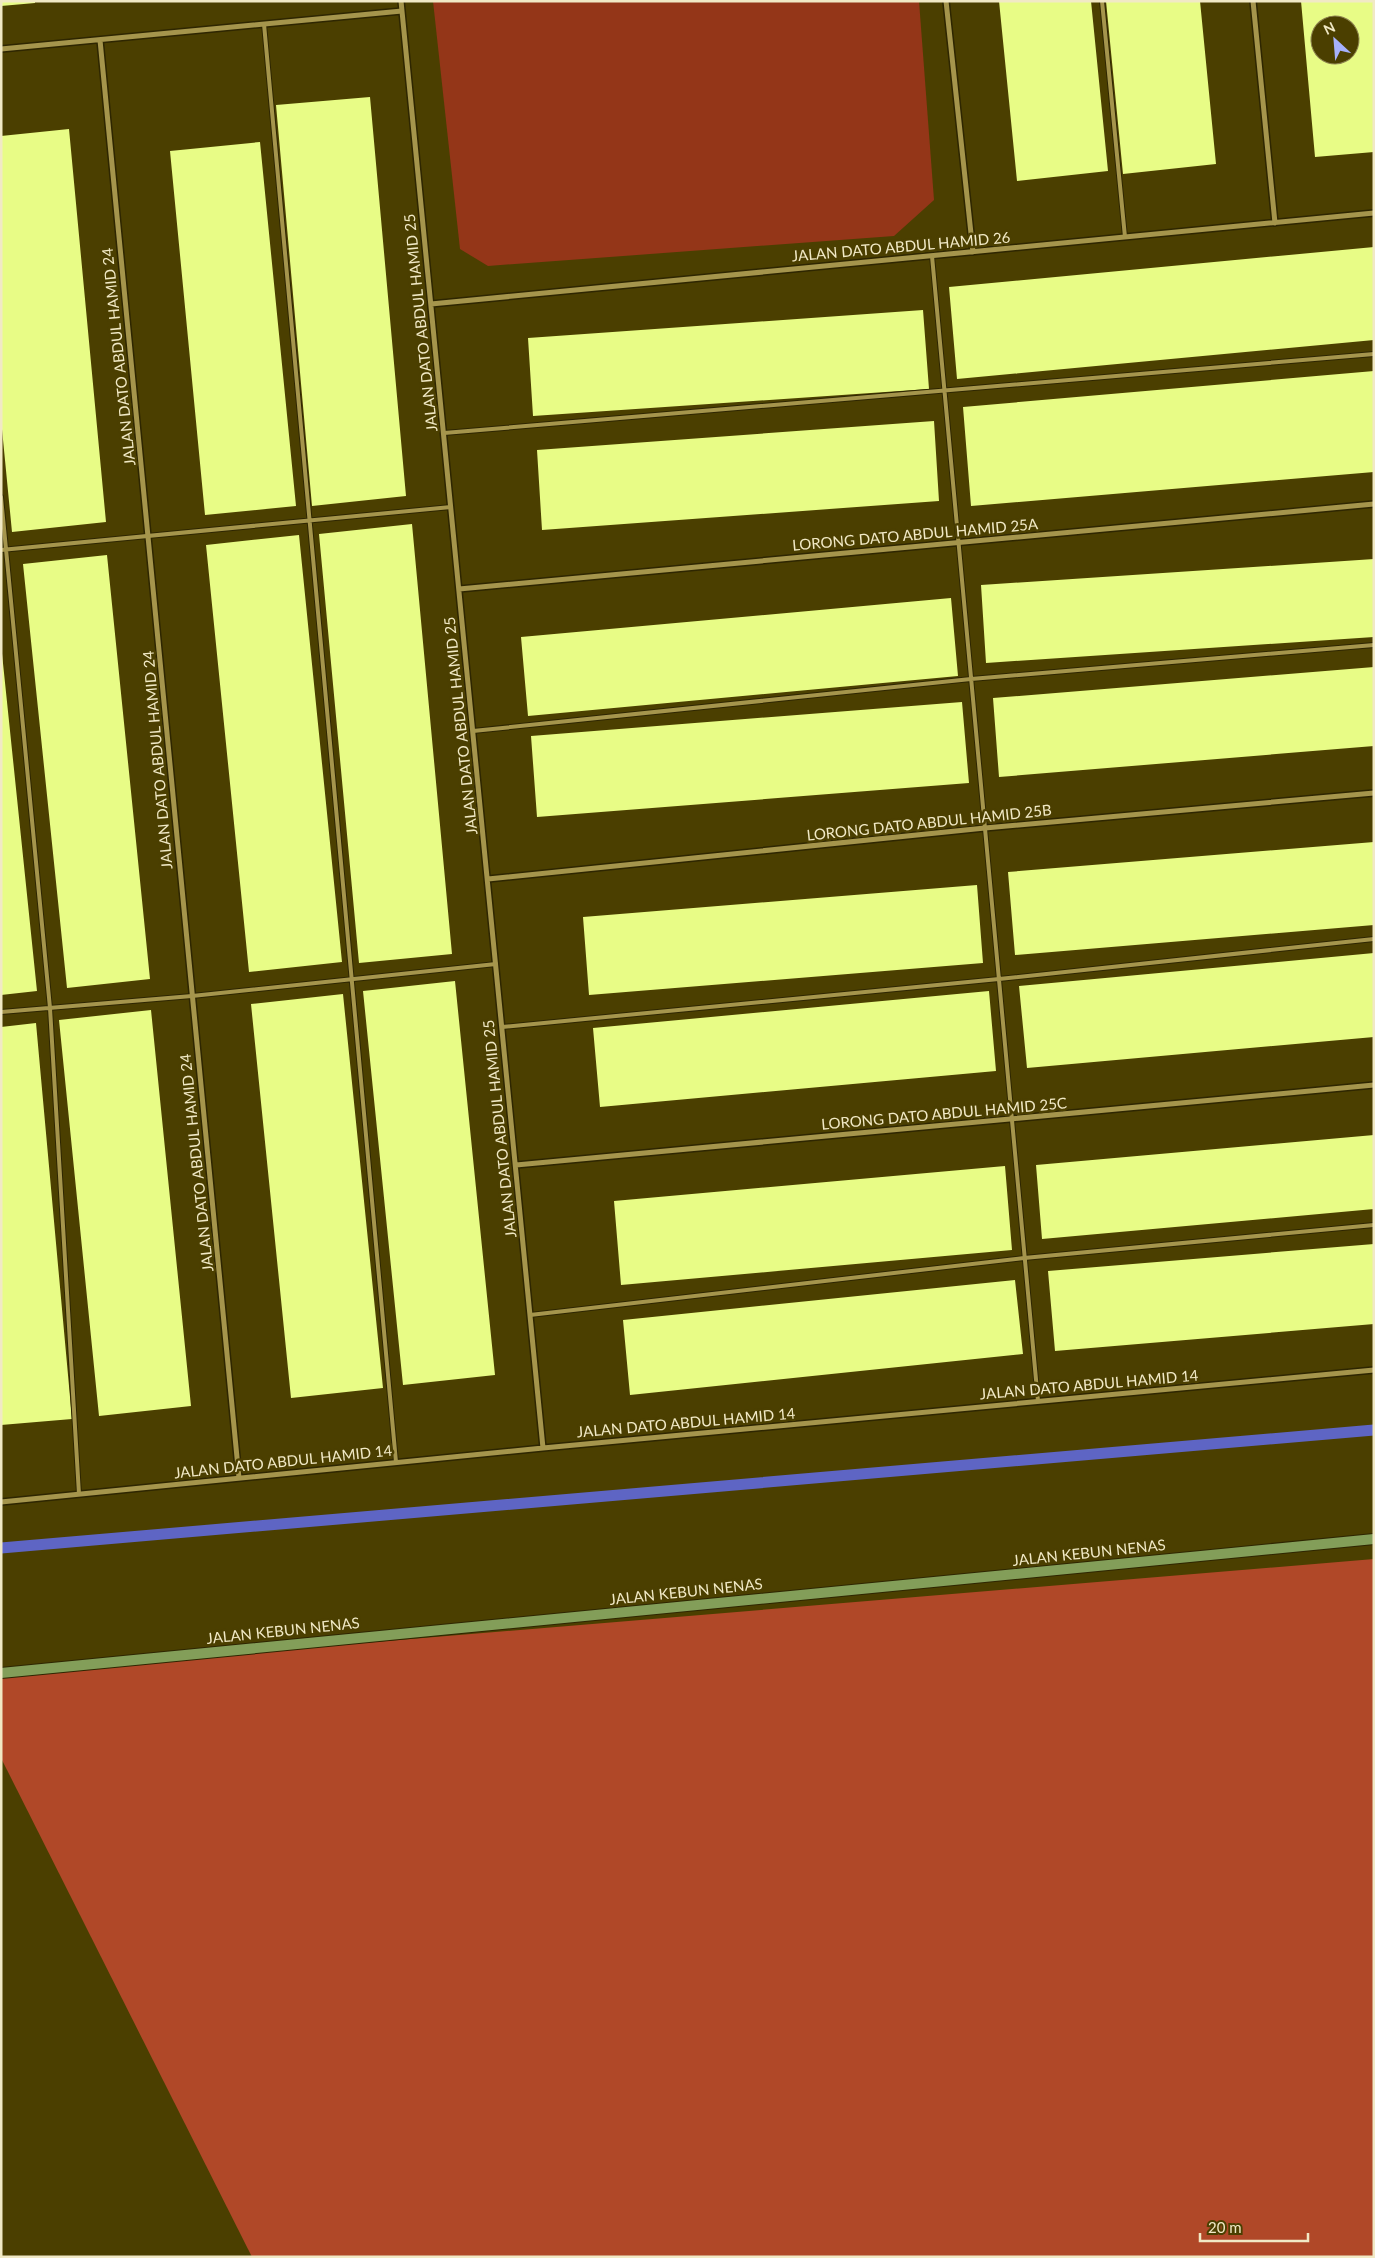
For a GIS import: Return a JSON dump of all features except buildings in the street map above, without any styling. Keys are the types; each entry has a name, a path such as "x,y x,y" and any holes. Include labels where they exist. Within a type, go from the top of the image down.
{"street":[{"name":"JALAN DATO ABDUL HAMID 25","path":"401,1 543,1448"},
{"path":"946,1 973,252"},
{"path":"1254,1 1275,223"},
{"path":"1,49 402,11"},
{"name":"JALAN DATO ABDUL HAMID 24","path":"100,40 239,1478"},
{"name":"JALAN DATO ABDUL HAMID 26","path":"431,304 1374,214"},
{"name":"LORONG DATO ABDUL HAMID 25A","path":"459,589 1374,504"},
{"name":"LORONG DATO ABDUL HAMID 25B","path":"488,879 985,828 1374,793"},
{"name":"LORONG DATO ABDUL HAMID 25C","path":"516,1165 1374,1085"},
{"name":"JALAN DATO ABDUL HAMID 14","path":"1,1502 396,1462 1374,1370"},
{"name":"JALAN KEBUN NENAS","path":"1,1673 1374,1539"}],"lane":[{"path":"1102,1 1125,237"},
{"path":"264,24 396,1462"},
{"path":"932,256 1038,1401"},
{"path":"444,433 1374,354"},
{"path":"1,497 4,550 50,1008 79,1494"},
{"path":"4,550 451,507"},
{"path":"473,731 971,679 1374,645"},
{"path":"502,1026 999,979 1374,939"},
{"path":"1,1012 192,996 496,964"},
{"path":"530,1315 1024,1258 1374,1225"}],"shaded area":[{"path":"433,1 919,1 934,200 894,236 488,266 460,249"},
{"path":"1374,1559 1374,2257 252,2257 1,1758 1,1673"}],"waterway":[{"path":"1,1548 1374,1430"}]}
